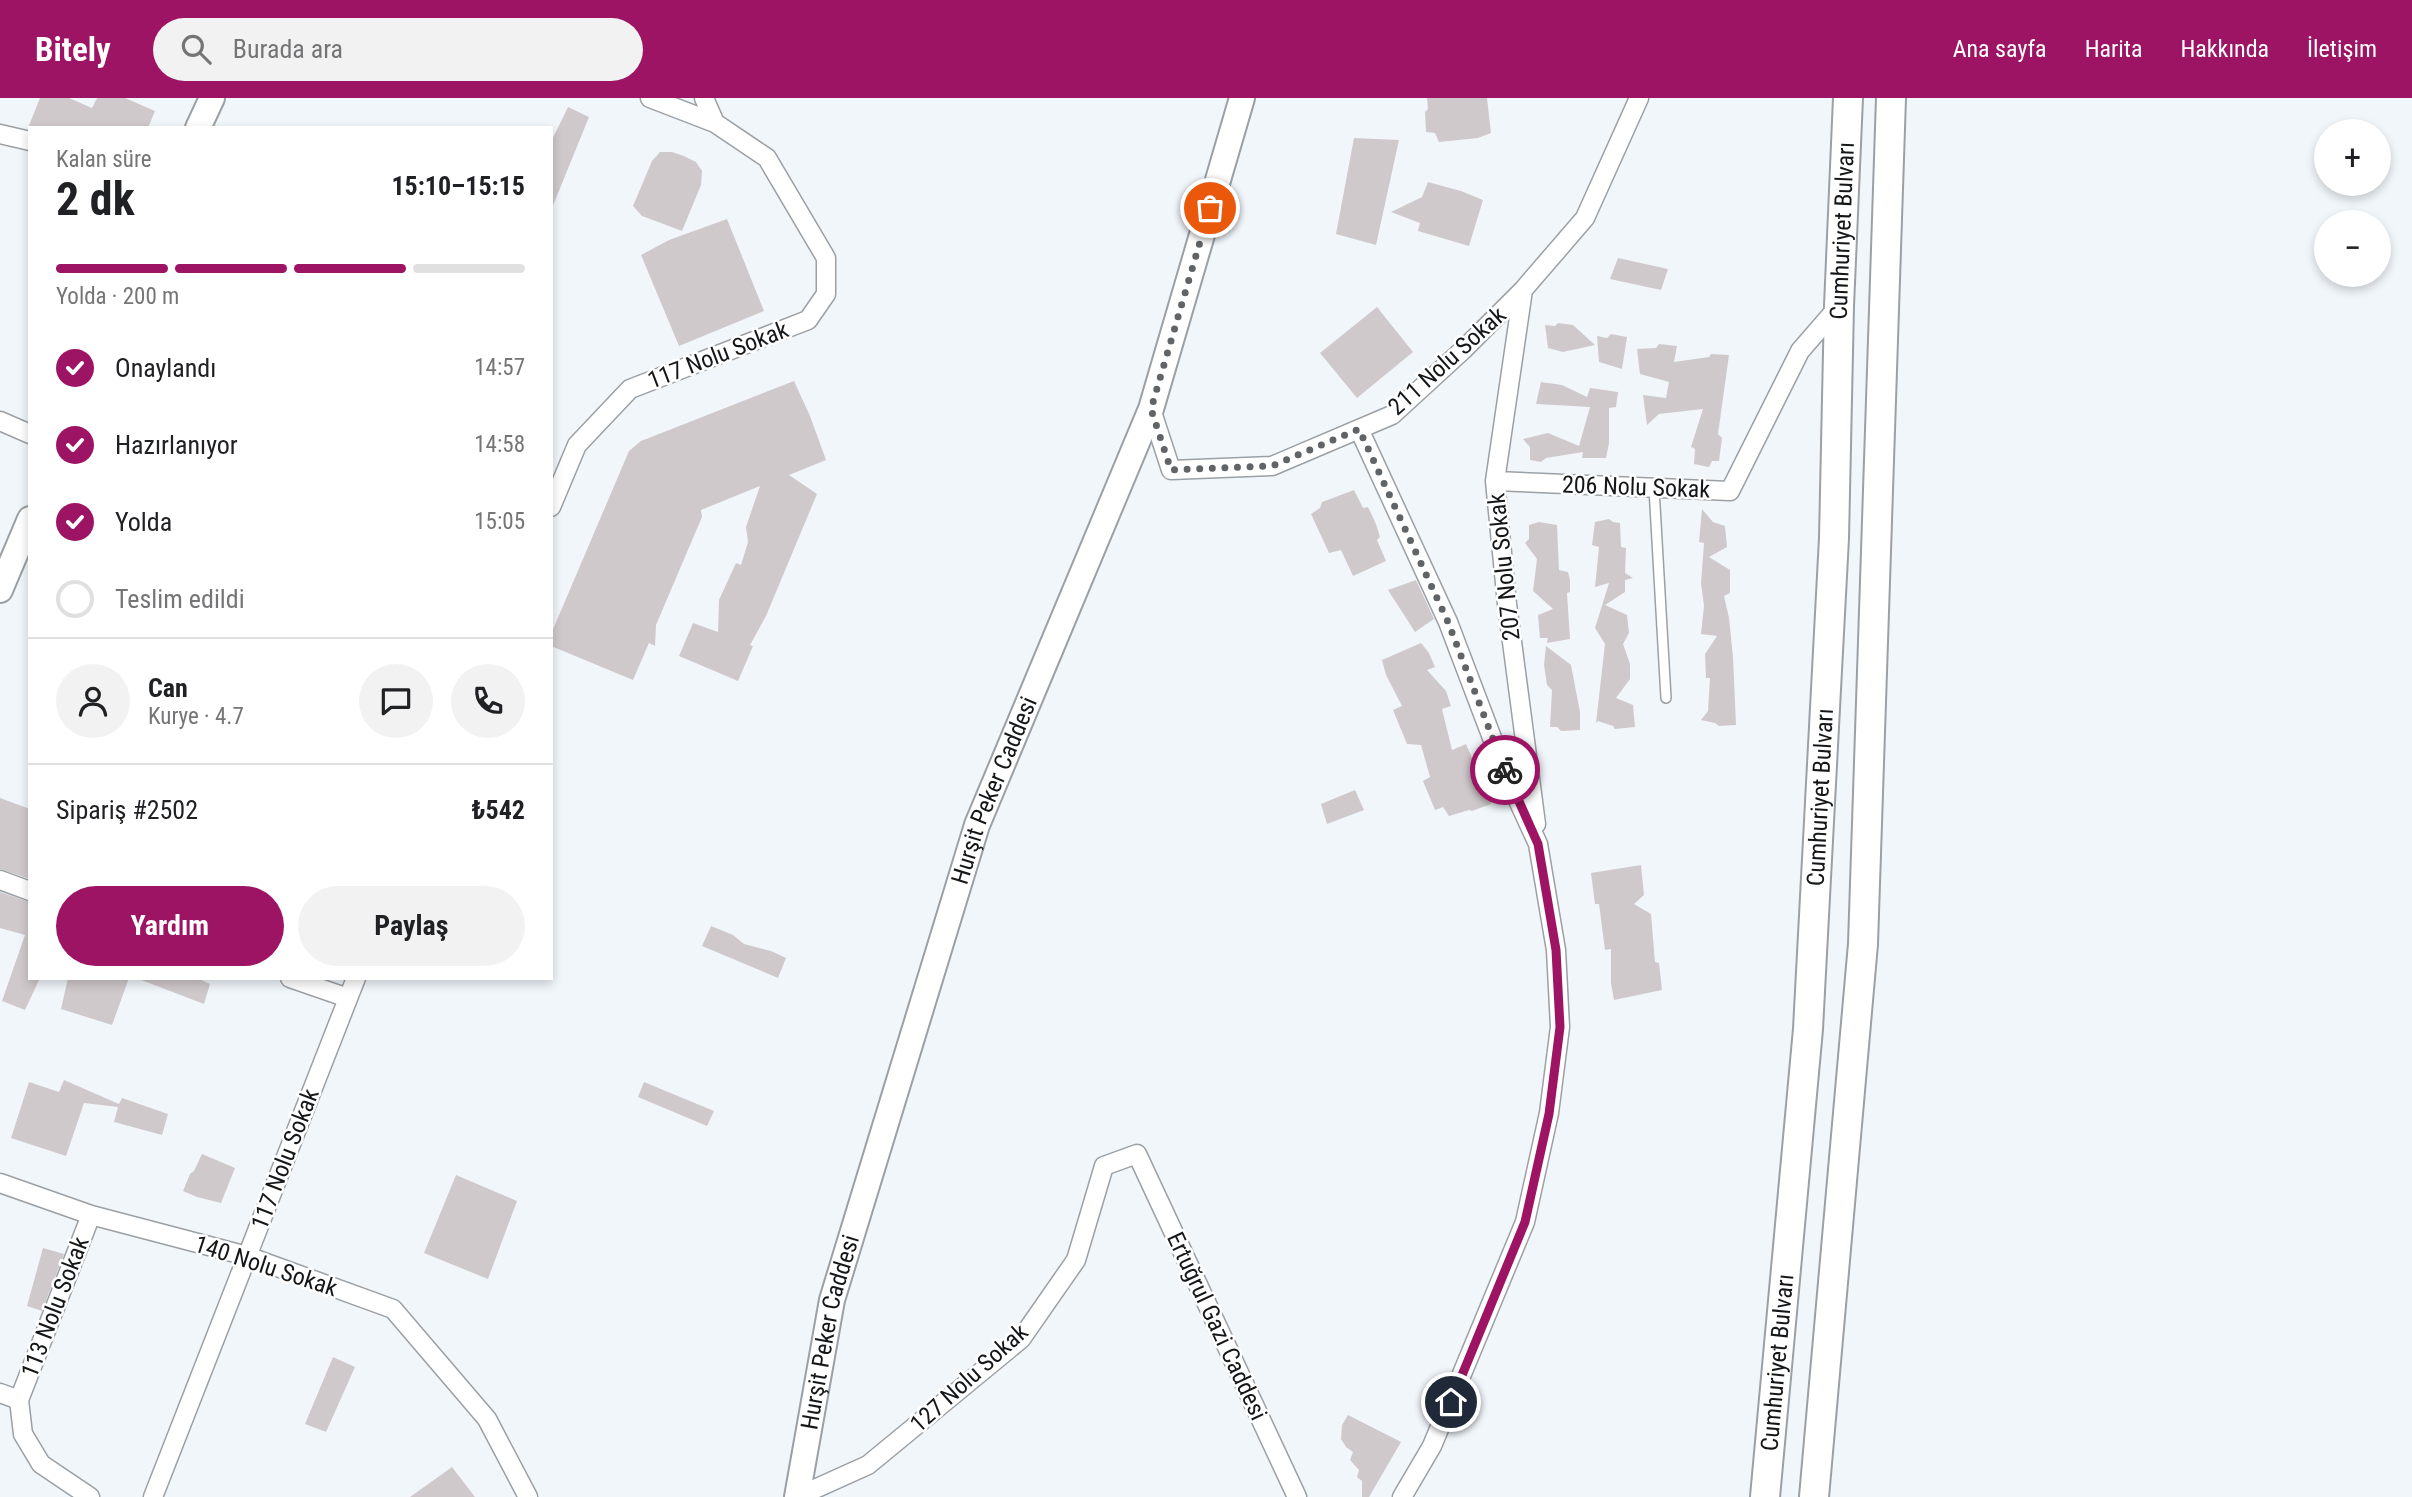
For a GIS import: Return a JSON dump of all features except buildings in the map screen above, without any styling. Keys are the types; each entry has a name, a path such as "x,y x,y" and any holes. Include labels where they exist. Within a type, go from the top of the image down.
{"main road":[{"name":"Cumhuriyet Bulvarı","path":"1765,1497 1808,1029 1834,538 1839,306 1848,98"},
{"name":"Cumhuriyet Bulvarı","path":"1814,1497 1863,944 1891,98"}],"street":[{"path":"199,126 212,98"},
{"path":"650,98 715,123"},
{"path":"704,98 715,123"},
{"name":"Hurşit Peker Caddesi","path":"797,1497 832,1300 977,825 1151,409 1242,98"},
{"name":"211 Nolu Sokak","path":"1151,409 1171,470 1272,466 1392,415 1523,290 1585,218 1639,98"},
{"name":"117 Nolu Sokak","path":"553,502 577,445 630,389 808,320 826,294 827,258 767,158 715,123"},
{"path":"0,134 28,141"},
{"name":"207 Nolu Sokak","path":"1523,290 1495,481 1507,604 1538,844"},
{"name":"206 Nolu Sokak","path":"1495,481 1730,491 1800,351 1839,306"},
{"path":"0,421 28,433"},
{"path":"1359,429 1448,622 1506,772 1538,844 1556,950 1560,1027 1549,1114 1525,1222 1432,1446 1402,1497"},
{"path":"0,590 28,524"},
{"path":"0,880 28,890"},
{"path":"296,980 348,998"},
{"name":"117 Nolu Sokak","path":"153,1497 355,980"},
{"name":"127 Nolu Sokak","path":"797,1497 868,1465 1021,1339 1076,1260 1104,1166 1138,1154"},
{"name":"Ertuğrul Gazi Caddesi","path":"1138,1154 1297,1497"},
{"name":"140 Nolu Sokak","path":"0,1183 91,1215 247,1256 393,1309 487,1419 528,1497"},
{"name":"113 Nolu Sokak","path":"19,1400 91,1215"},
{"path":"0,1393 19,1400 23,1434 41,1464 90,1497"}],"lane":[{"path":"1654,488 1666,698"}],"way so far":[{"path":"1210,208 1151,409 1171,470 1272,466 1359,429 1448,622 1505,770"}],"route":[{"path":"1451,1402 1525,1222 1549,1114 1560,1027 1556,950 1538,844 1505,770"}]}
